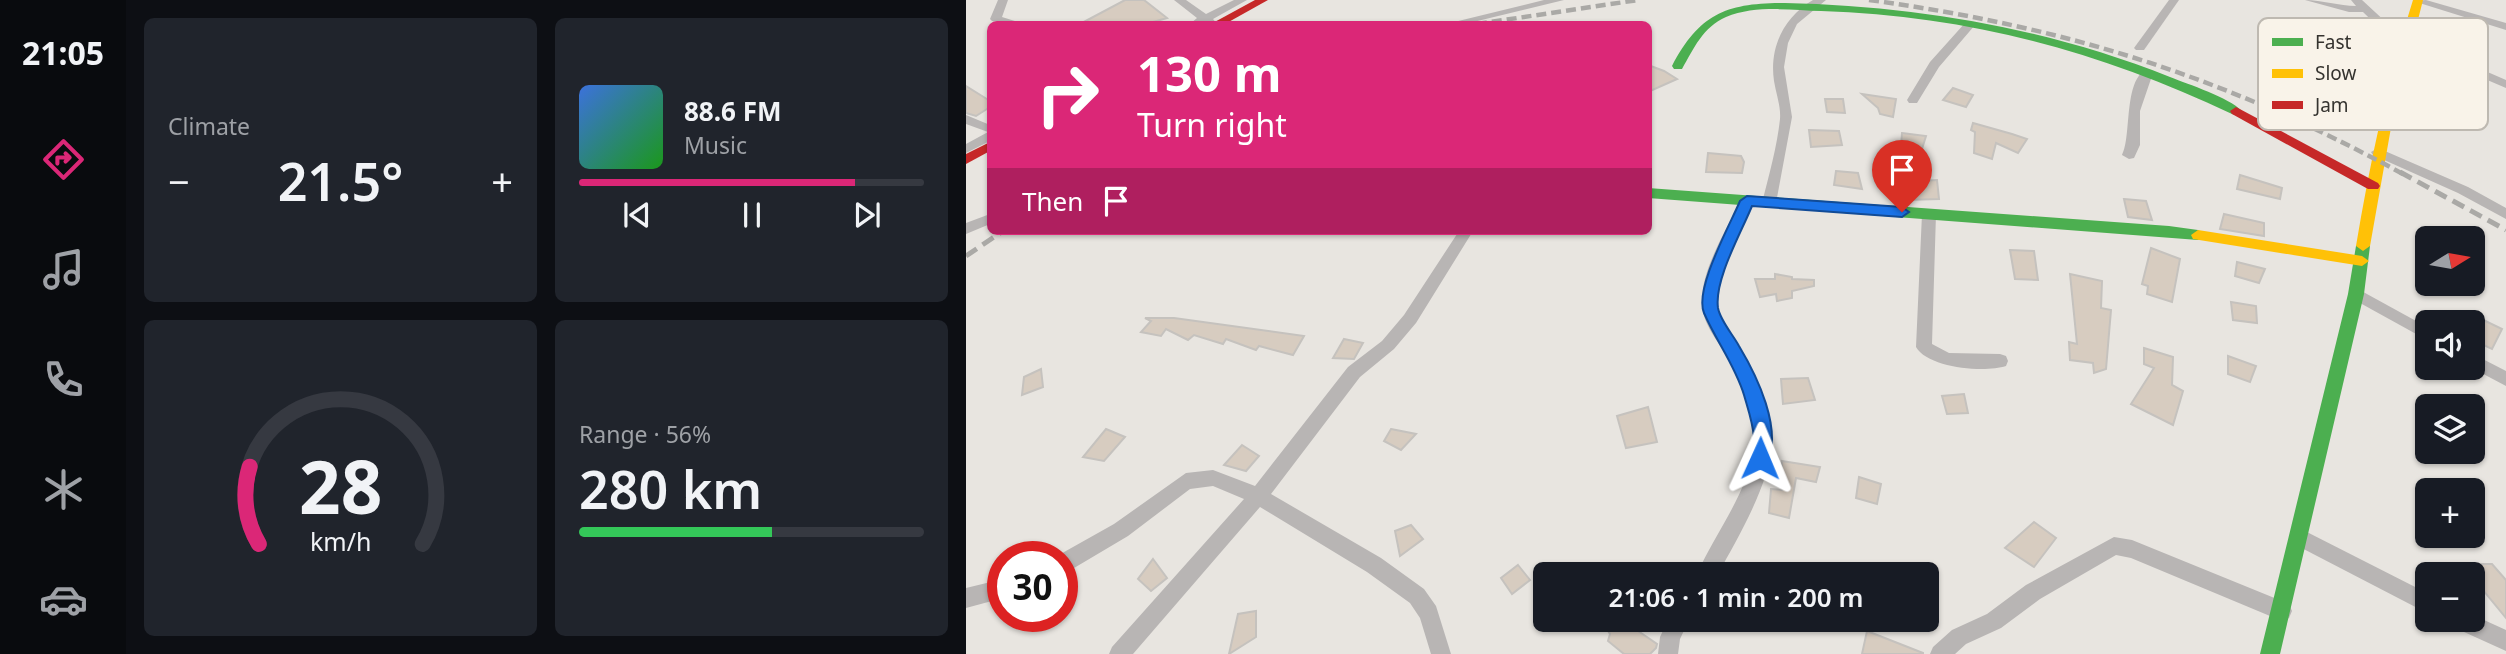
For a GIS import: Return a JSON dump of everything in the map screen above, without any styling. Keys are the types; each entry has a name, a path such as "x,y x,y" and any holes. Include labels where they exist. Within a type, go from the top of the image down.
{"street":[{"path":"1003,0 996,19 1003,21"},
{"path":"1179,0 1205,21"},
{"path":"1210,21 1242,0"},
{"path":"1212,21 1264,0"},
{"path":"1465,21 1559,0"},
{"path":"2140,48 2174,0"},
{"path":"2310,0 2366,9"},
{"path":"2356,0 2376,18"},
{"path":"2415,2 2473,18"},
{"path":"1769,202 1786,117 1779,77 1784,37 1789,25 1815,3"},
{"path":"1678,66 1696,36 1718,17 1752,9 1815,3 1969,25 2078,49 2147,73 2230,107 2258,122"},
{"path":"2488,22 2506,27"},
{"path":"1913,100 1934,65 1969,25"},
{"path":"2129,155 2136,142 2133,119 2135,107 2147,73"},
{"path":"2488,77 2506,84"},
{"path":"966,119 987,128"},
{"path":"2272,130 2373,186"},
{"path":"2270,654 2356,294 2383,130"},
{"path":"966,149 987,138"},
{"path":"966,160 987,148"},
{"path":"2378,152 2506,214"},
{"path":"1652,193 2169,231 2362,261"},
{"path":"1713,562 1748,492 1763,442 1761,422 1750,387 1735,352 1710,310 1713,282 1747,201"},
{"path":"1929,214 1924,347 1928,352 1950,358 2000,361"},
{"path":"966,229 987,220"},
{"path":"1119,654 1258,496 1354,372 1388,345 1410,319 1463,235"},
{"path":"2356,294 2415,327"},
{"path":"2485,367 2506,379"},
{"path":"1078,555 1121,530 1185,481 1213,478 1258,496 1374,565 1418,596 1429,613 1441,654"},
{"path":"2299,537 2415,597"},
{"path":"1940,654 1959,637 1994,621 2033,592 2114,546 2132,549 2282,611"},
{"path":"966,598 987,592"},
{"path":"2485,631 2506,641"},
{"path":"1668,654 1673,632"}],"building":[{"path":"1125,0 1144,0 1167,18 1156,21 1086,21"},
{"path":"1652,66 1664,71 1677,79 1652,90"},
{"path":"966,86 987,99 987,109 976,116 966,113"},
{"path":"1953,88 1973,95 1966,107 1943,100"},
{"path":"1862,94 1896,99 1893,117 1880,114 1878,108"},
{"path":"1825,99 1843,99 1845,113 1827,112"},
{"path":"1973,123 2027,139 2018,153 1996,143 1992,159 1974,153 1975,132 1971,130"},
{"path":"1809,130 1839,131 1842,145 1811,147"},
{"path":"1902,133 1926,136 1921,152 1901,146"},
{"path":"1708,153 1741,156 1744,162 1742,173 1706,172"},
{"path":"1836,171 1858,173 1862,189 1834,185"},
{"path":"2240,175 2282,188 2280,199 2237,189"},
{"path":"1937,180 1939,199 1906,200 1901,182"},
{"path":"2124,199 2146,201 2152,220 2128,217"},
{"path":"2224,214 2264,223 2264,236 2220,229"},
{"path":"2151,248 2180,259 2172,302 2147,294 2148,286 2142,284"},
{"path":"2010,250 2034,251 2038,280 2015,279"},
{"path":"2237,262 2265,269 2259,283 2235,276"},
{"path":"1775,274 1792,279 1814,280 1814,286 1792,291 1792,298 1777,301 1776,294 1760,297 1755,279 1775,279"},
{"path":"2070,274 2102,281 2101,308 2111,310 2106,369 2094,373 2093,363 2070,360 2069,342 2077,344"},
{"path":"2231,302 2256,306 2257,323 2233,320"},
{"path":"1145,318 1174,318 1304,336 1293,355 1259,346 1256,350 1226,339 1223,344 1194,335 1188,340 1166,329 1161,336 1141,332 1151,321"},
{"path":"2485,321 2502,329 2492,349 2485,346"},
{"path":"1344,339 1363,343 1354,359 1333,358"},
{"path":"2144,348 2173,357 2172,385 2183,391 2173,425 2131,404 2154,368 2144,364"},
{"path":"2228,356 2256,366 2250,382 2228,374"},
{"path":"1041,369 1043,387 1022,395 1024,377"},
{"path":"1808,378 1815,400 1783,404 1781,379"},
{"path":"1964,394 1968,413 1947,414 1942,396"},
{"path":"1648,407 1657,442 1626,448 1617,416"},
{"path":"1106,429 1125,437 1104,461 1083,457"},
{"path":"1391,429 1416,434 1401,450 1384,441"},
{"path":"1242,445 1259,456 1246,471 1224,465"},
{"path":"1782,461 1820,467 1816,482 1796,478 1789,518 1769,513 1771,489 1782,490"},
{"path":"1859,477 1881,484 1877,504 1856,498"},
{"path":"2034,522 2056,538 2034,567 2005,548"},
{"path":"1411,525 1423,539 1400,556 1395,531"},
{"path":"1153,559 1167,578 1151,591 1138,579"},
{"path":"2485,564 2492,564 2506,580 2506,618 2485,593"},
{"path":"1518,565 1530,580 1512,594 1501,578"},
{"path":"1256,611 1256,637 1229,654 1238,614"},
{"path":"1609,632 1640,632 1657,644 1656,648 1650,654 1624,654 1608,641"},
{"path":"1867,632 1923,653 1923,654 1862,654"}],"railway":[{"path":"1497,21 1638,0"},
{"path":"1869,0 1942,11 2079,42 2145,61 2258,104"},
{"path":"2316,130 2403,174"},
{"path":"2400,172 2506,230"},
{"path":"966,256 997,235"}],"traffic: fast":[{"path":"1678,66 1701,30 1714,19 1732,11 1774,7 1862,9 1973,23 2081,49 2134,67 2236,111"},
{"path":"1652,193 2198,235"},
{"path":"2270,654 2356,294 2363,246"}],"traffic: slow":[{"path":"2413,18 2418,0"},
{"path":"2363,246 2384,130"},
{"path":"2198,235 2362,261"}],"traffic: jam":[{"path":"1223,21 1263,0"},
{"path":"2236,111 2258,123"},
{"path":"2271,130 2373,186"},
{"path":"966,160 987,148"}],"route":[{"path":"1760,458 1763,442 1761,422 1750,387 1735,352 1710,310 1713,282 1747,201 1902,212"}]}
